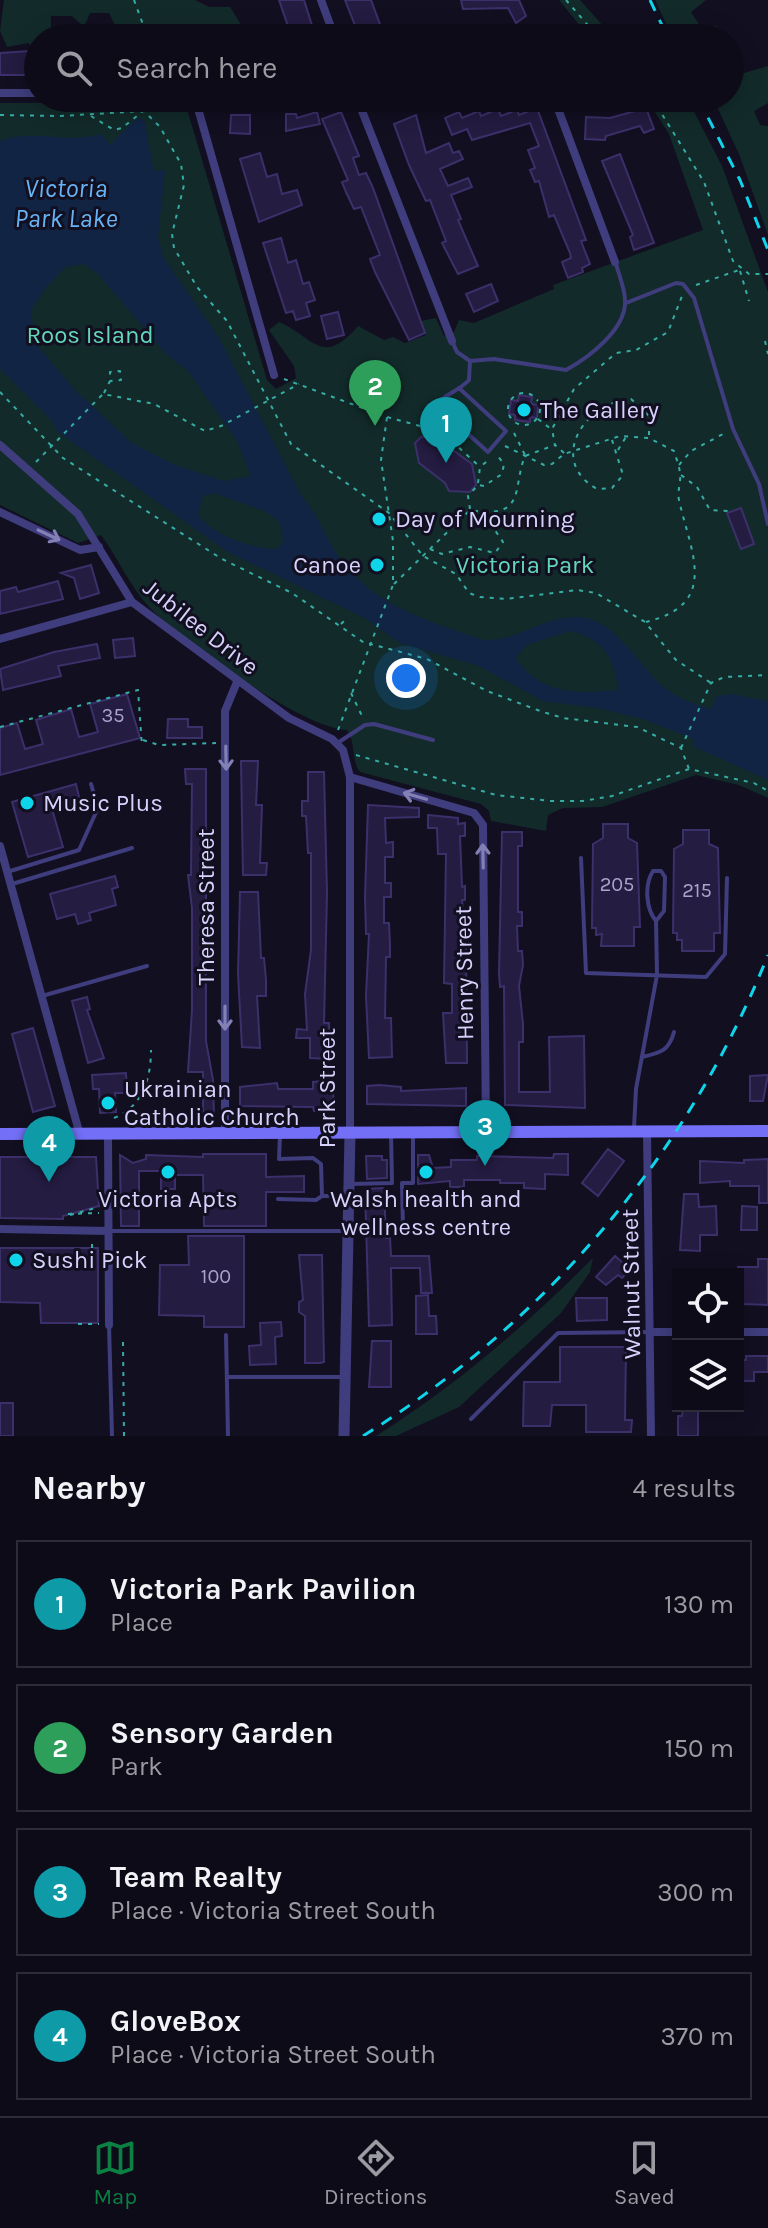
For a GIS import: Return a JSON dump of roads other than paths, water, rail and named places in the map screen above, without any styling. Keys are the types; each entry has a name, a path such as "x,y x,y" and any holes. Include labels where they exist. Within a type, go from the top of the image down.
{"main road":[{"path":"0,1134 768,1131"}],"street":[{"path":"321,0 330,24"},
{"path":"0,93 24,93"},
{"path":"199,112 274,375"},
{"path":"362,112 452,341"},
{"path":"559,112 615,262"},
{"name":"Jubilee Drive","path":"0,445 78,514 132,602 237,682 289,718 337,744"},
{"path":"0,512 80,550 99,547"},
{"path":"0,639 132,602"},
{"name":"Theresa Street","path":"225,1134 225,711 237,682"},
{"name":"Park Street","path":"337,744 347,760 350,777 350,1133 344,1436"},
{"name":"Henry Street","path":"350,777 480,817 483,825 486,1130"},
{"path":"0,846 80,1135"},
{"name":"Walnut Street","path":"641,1131 653,1332 651,1436"},
{"path":"107,1324 108,1135"},
{"path":"0,1229 108,1231"},
{"path":"653,1332 672,1332"},
{"path":"744,1332 768,1332"}],"lane":[{"path":"452,341 457,352 470,361 494,359 566,370 598,347 618,321 626,303 615,262"},
{"path":"626,303 676,283 689,290 733,429 759,484 768,524"},
{"path":"460,389 506,431 488,452 436,405 448,392 460,389 469,380 470,361"},
{"path":"337,744 365,725 374,724 433,740"},
{"path":"7,872 79,850 98,808 91,784"},
{"path":"11,884 132,848"},
{"path":"581,858 586,973 706,977 725,954 727,878"},
{"path":"641,1131 636,1089 657,975 656,921 649,912 648,879 653,871 661,871 665,877 664,911 656,921"},
{"path":"42,996 147,966"},
{"path":"642,1057 662,1053 671,1045 674,1032"},
{"path":"278,1199 316,1200 348,1190 413,1183 413,1132"},
{"path":"391,1133 392,1183"},
{"path":"280,1134 279,1159 313,1158 321,1164 322,1196"},
{"path":"402,1183 403,1228"},
{"path":"108,1231 347,1231"},
{"path":"107,1324 112,1436"},
{"path":"471,1419 558,1333 653,1332"},
{"path":"226,1335 228,1436"},
{"path":"227,1377 346,1377"}],"water":[{"name":"Victoria Park Lake","path":"137,118 144,120 154,171 165,170 158,237 163,257 219,338 301,495 350,571 383,599 402,609 483,640 507,637 553,620 578,617 592,620 615,635 656,680 682,698 711,709 717,696 731,694 767,701 768,780 693,746 694,739 643,719 598,708 543,701 479,666 400,643 363,617 228,552 58,432 51,420 0,369 0,141 26,136 75,138 101,134 110,145","holes":["84,264 99,275 165,353 189,372 237,441 251,476 224,481 175,465 132,443 77,392 35,343 31,310 47,286 66,267","214,493 267,512 280,523 283,541 277,549 245,544 223,535 198,515 203,496","570,631 581,634 605,651 614,668 618,690 587,692 548,685 515,658 527,645"]}],"railway":[{"path":"650,0 661,24"},
{"path":"705,112 740,180 768,250"},
{"path":"363,1436 430,1391 492,1341 550,1286 604,1228 653,1165 697,1098 735,1028 768,955"}],"place":[{"name":"The Gallery","path":"524,410"},
{"name":"Sensory Garden","path":"375,426"},
{"name":"Victoria Park Pavilion","path":"446,463"},
{"name":"Day of Mourning","path":"379,519"},
{"name":"Canoe","path":"377,565"},
{"name":"Music Plus","path":"27,803"},
{"name":"Ukrainian Catholic Church","path":"108,1103"},
{"name":"Team Realty","path":"485,1166"},
{"name":"Victoria Apts","path":"168,1172"},
{"name":"Walsh health and wellness centre","path":"426,1172"},
{"name":"GloveBox","path":"49,1182"},
{"name":"Sushi Pick","path":"16,1260"}],"park label":[{"name":"Roos Island","path":"90,335"},
{"name":"Victoria Park","path":"525,565"}]}
